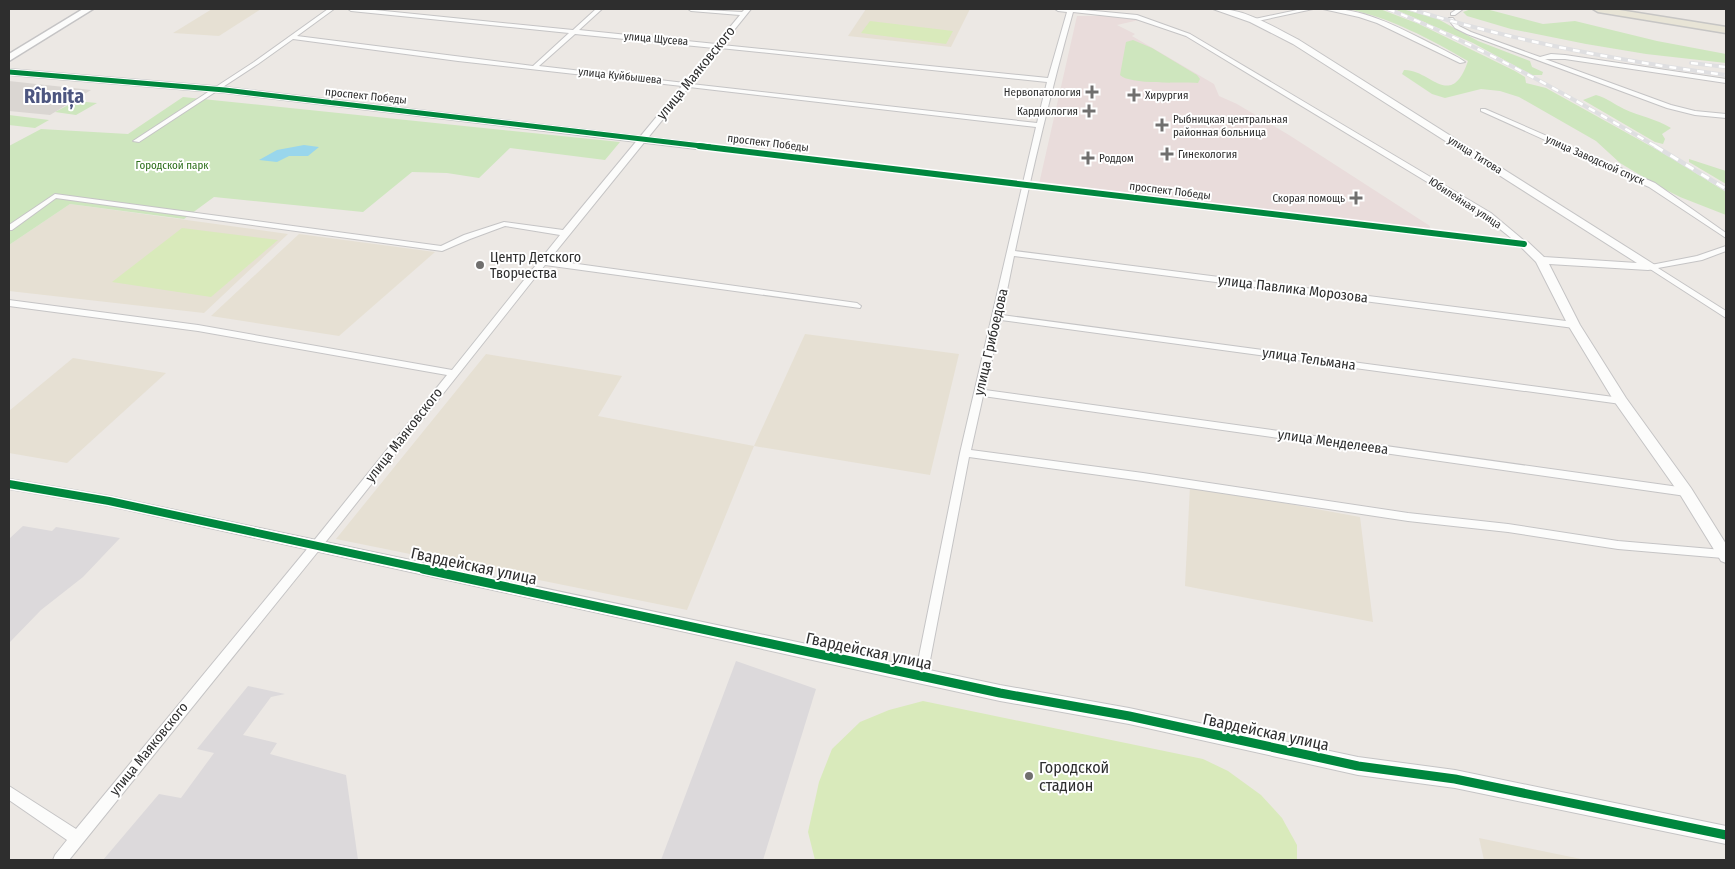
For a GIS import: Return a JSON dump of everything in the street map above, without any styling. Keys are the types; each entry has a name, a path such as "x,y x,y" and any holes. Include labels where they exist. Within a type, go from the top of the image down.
{"main road":[{"path":"9,58 89,9"},
{"path":"1598,9 1726,30"}],"street":[{"path":"137,141 331,9"},
{"name":"улица Щусева","path":"351,9 1051,80"},
{"path":"536,67 600,9"},
{"path":"691,9 746,11"},
{"name":"Юбилейная улица","path":"1058,9 1137,17 1188,35 1488,215 1524,244 1541,260 1574,325 1621,400 1686,492 1725,555"},
{"name":"улица Грибоедова","path":"921,676 964,453 997,317 1025,185 1071,9"},
{"name":"улица Титова","path":"1217,9 1253,20 1317,55 1726,315"},
{"path":"1253,20 1310,9"},
{"path":"1326,9 1343,11 1370,19 1462,62"},
{"path":"1460,9 1452,17 1457,27 1469,33 1668,107 1695,113 1726,116"},
{"name":"улица Маяковского","path":"60,860 316,546 453,372 544,262 565,232 746,11"},
{"name":"улица Куйбышева","path":"291,37 1040,125"},
{"path":"1541,59 1551,56 1564,57 1726,82"},
{"name":"проспект Победы","path":"9,72 216,89 1524,244"},
{"name":"улица Заводской спуск","path":"1483,110 1652,186 1726,236"},
{"path":"9,228 55,196 442,249 467,237 504,224 565,232"},
{"path":"1541,260 1651,267 1699,258 1726,248"},
{"name":"улица Павлика Морозова","path":"1011,253 1574,325"},
{"path":"544,262 857,306"},
{"path":"9,303 198,328 453,372"},
{"name":"улица Тельмана","path":"997,317 1621,400"},
{"name":"улица Менделеева","path":"979,392 1686,492"},
{"path":"964,453 1143,477 1408,518 1508,528 1618,545 1725,555"},
{"name":"Гвардейская улица","path":"9,484 109,502 921,676 1129,716 1358,766 1455,779 1518,794 1726,835"},
{"path":"9,792 77,838"}],"shaded area":[{"path":"212,9 261,9 219,36 173,33"},
{"path":"866,9 970,9 951,47 848,36"},
{"name":"Рыбницкая центральная районная больница","path":"1077,16 1110,16 1139,20 1117,25 1135,34 1132,36 1214,84 1219,96 1237,104 1289,135 1430,226 1429,231 1039,184"},
{"path":"9,81 91,90 50,115 9,111"},
{"path":"70,204 288,234 204,313 9,291 9,245"},
{"path":"299,234 435,252 339,336 211,316"},
{"path":"805,334 959,354 930,475 754,446"},
{"path":"486,354 622,376 598,416 754,446 687,610 336,539"},
{"path":"73,358 166,373 67,463 9,453 9,411"},
{"path":"1190,486 1360,517 1373,622 1185,586"},
{"path":"23,526 52,531 56,527 120,538 83,577 41,610 9,643 9,539"},
{"path":"736,661 816,689 763,860 661,860"},
{"path":"248,686 285,694 271,697 243,735 277,743 270,754 346,775 358,860 103,860 159,794 181,798 214,753 197,749"},
{"path":"1479,838 1586,860 1484,860"}],"green space":[{"path":"1348,9 1380,9 1419,24 1515,71 1525,77 1526,83 1546,88 1672,158 1726,192 1726,215 1660,187 1620,163 1596,141 1519,97 1500,91 1481,89 1445,98 1432,94 1402,74 1404,70 1414,71 1447,86 1454,83 1461,76 1468,61 1425,37 1395,24"},
{"path":"1394,9 1402,9 1436,18 1478,41 1530,61 1532,67 1543,72 1542,75 1532,75 1473,43"},
{"path":"1471,9 1486,9 1543,24 1575,21 1657,41 1726,54 1726,63 1646,54 1511,29 1467,16 1463,12"},
{"path":"870,21 953,31 946,44 861,33"},
{"path":"1133,40 1152,48 1197,75 1200,79 1198,83 1145,82 1125,78 1120,75 1126,42"},
{"path":"1596,95 1624,109 1671,128 1662,134 1665,139 1663,144 1655,142 1583,100"},
{"name":"Городской парк","path":"183,97 620,142 605,160 510,148 479,178 447,173 412,172 363,212 214,197 184,219 70,204 9,245 9,146 41,129 128,134"},
{"path":"76,101 97,103 76,115 55,112"},
{"path":"9,115 49,120 35,128 9,125"},
{"path":"1689,159 1726,171 1726,184 1689,162"},
{"path":"182,228 278,240 211,297 112,282"},
{"name":"Городской стадион","path":"923,701 1203,759 1228,771 1261,795 1282,818 1297,845 1297,860 815,860 808,832 819,782 832,749 860,722 889,710"}],"water":[{"path":"304,145 319,147 308,156 289,156 277,162 259,160 277,150"}],"railway":[{"path":"1388,9 1491,56 1558,91 1657,147"},
{"path":"1410,9 1488,31 1567,49 1726,75"},
{"path":"1691,63 1726,67"},
{"path":"1655,146 1726,189"}],"cycle path":[{"path":"9,72 225,90 1524,244"},
{"path":"9,484 109,501 1000,693 1129,716 1358,766 1455,779 1726,835"}],"place":[{"name":"Нервопатология","path":"1092,92"},
{"name":"Хирургия","path":"1134,95"},
{"name":"Кардиология","path":"1089,111"},
{"name":"Рыбницкая центральная районная больница","path":"1162,125"},
{"name":"Гинекология","path":"1167,154"},
{"name":"Роддом","path":"1088,158"},
{"name":"Скорая помощь","path":"1356,198"},
{"name":"Центр Детского Творчества","path":"480,265"},
{"name":"Городской стадион","path":"1029,776"}],"district":[{"name":"Rîbnița","path":"54,96"}]}
